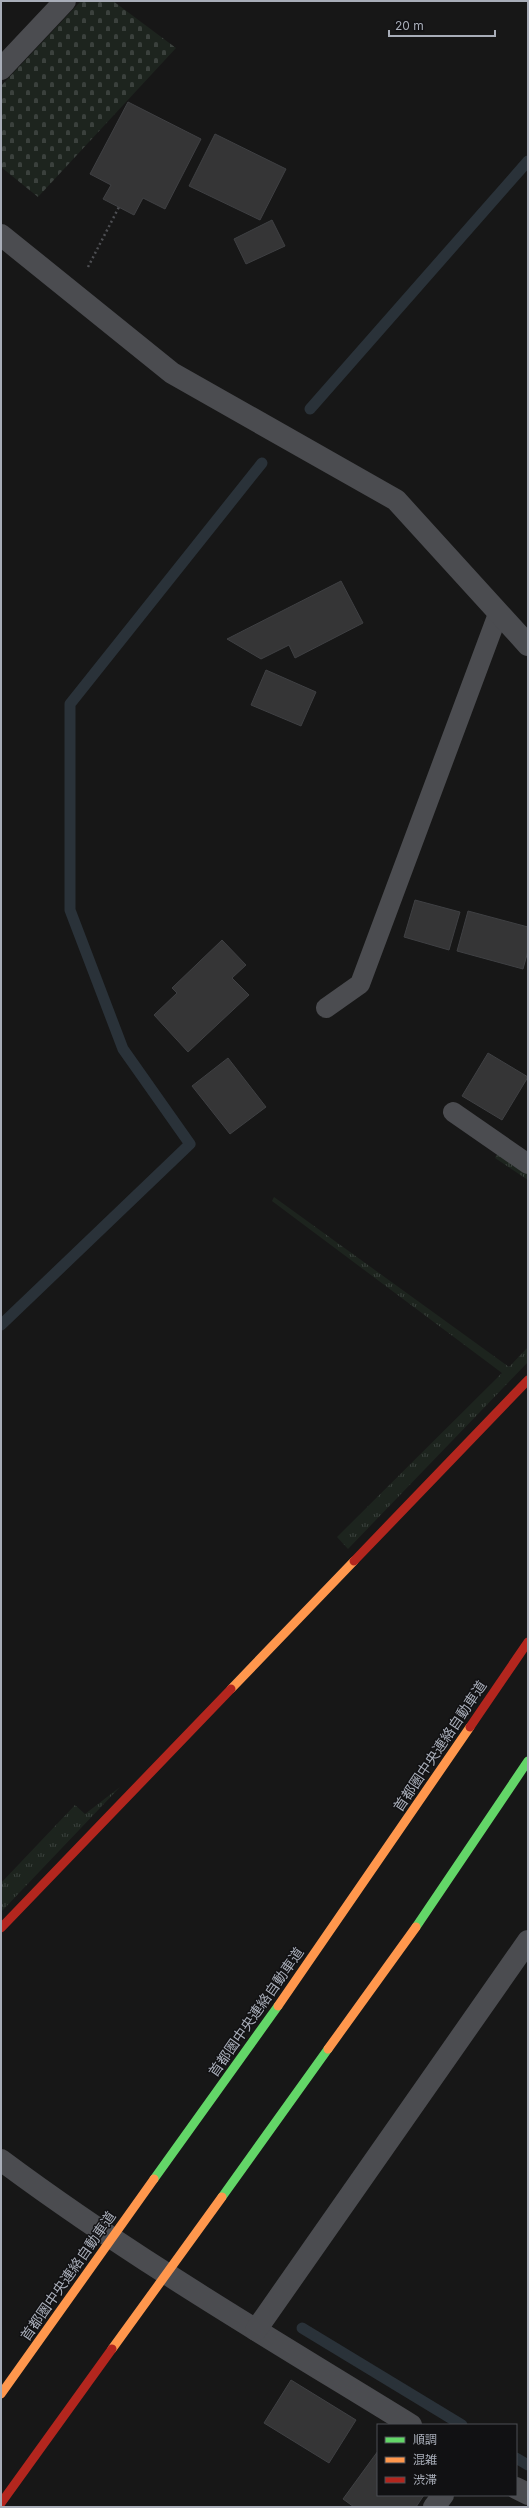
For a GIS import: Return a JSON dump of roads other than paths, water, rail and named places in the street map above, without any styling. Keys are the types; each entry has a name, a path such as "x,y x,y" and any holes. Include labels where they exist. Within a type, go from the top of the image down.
{"main road":[{"path":"1,1928 528,1380"},
{"name":"首都圏中央連絡自動車道","path":"1,2394 313,1955 528,1642"},
{"path":"1,2504 419,1923 528,1761"}],"street":[{"path":"1,69 65,1"},
{"path":"1,236 172,373 396,500 498,614 528,645"},
{"path":"256,2330 528,1941"},
{"path":"1,2160 54,2200 256,2330 409,2424"},
{"path":"517,2488 528,2494"},
{"path":"434,2507 442,2496"}],"lane":[{"path":"326,1008 360,984 498,614"},
{"path":"453,1112 528,1164"}],"waterway":[{"path":"310,409 528,161"},
{"path":"1,1325 190,1144 123,1049 70,910 70,704 262,463"},
{"path":"302,2328 460,2424"},
{"path":"517,2459 528,2465"}]}
